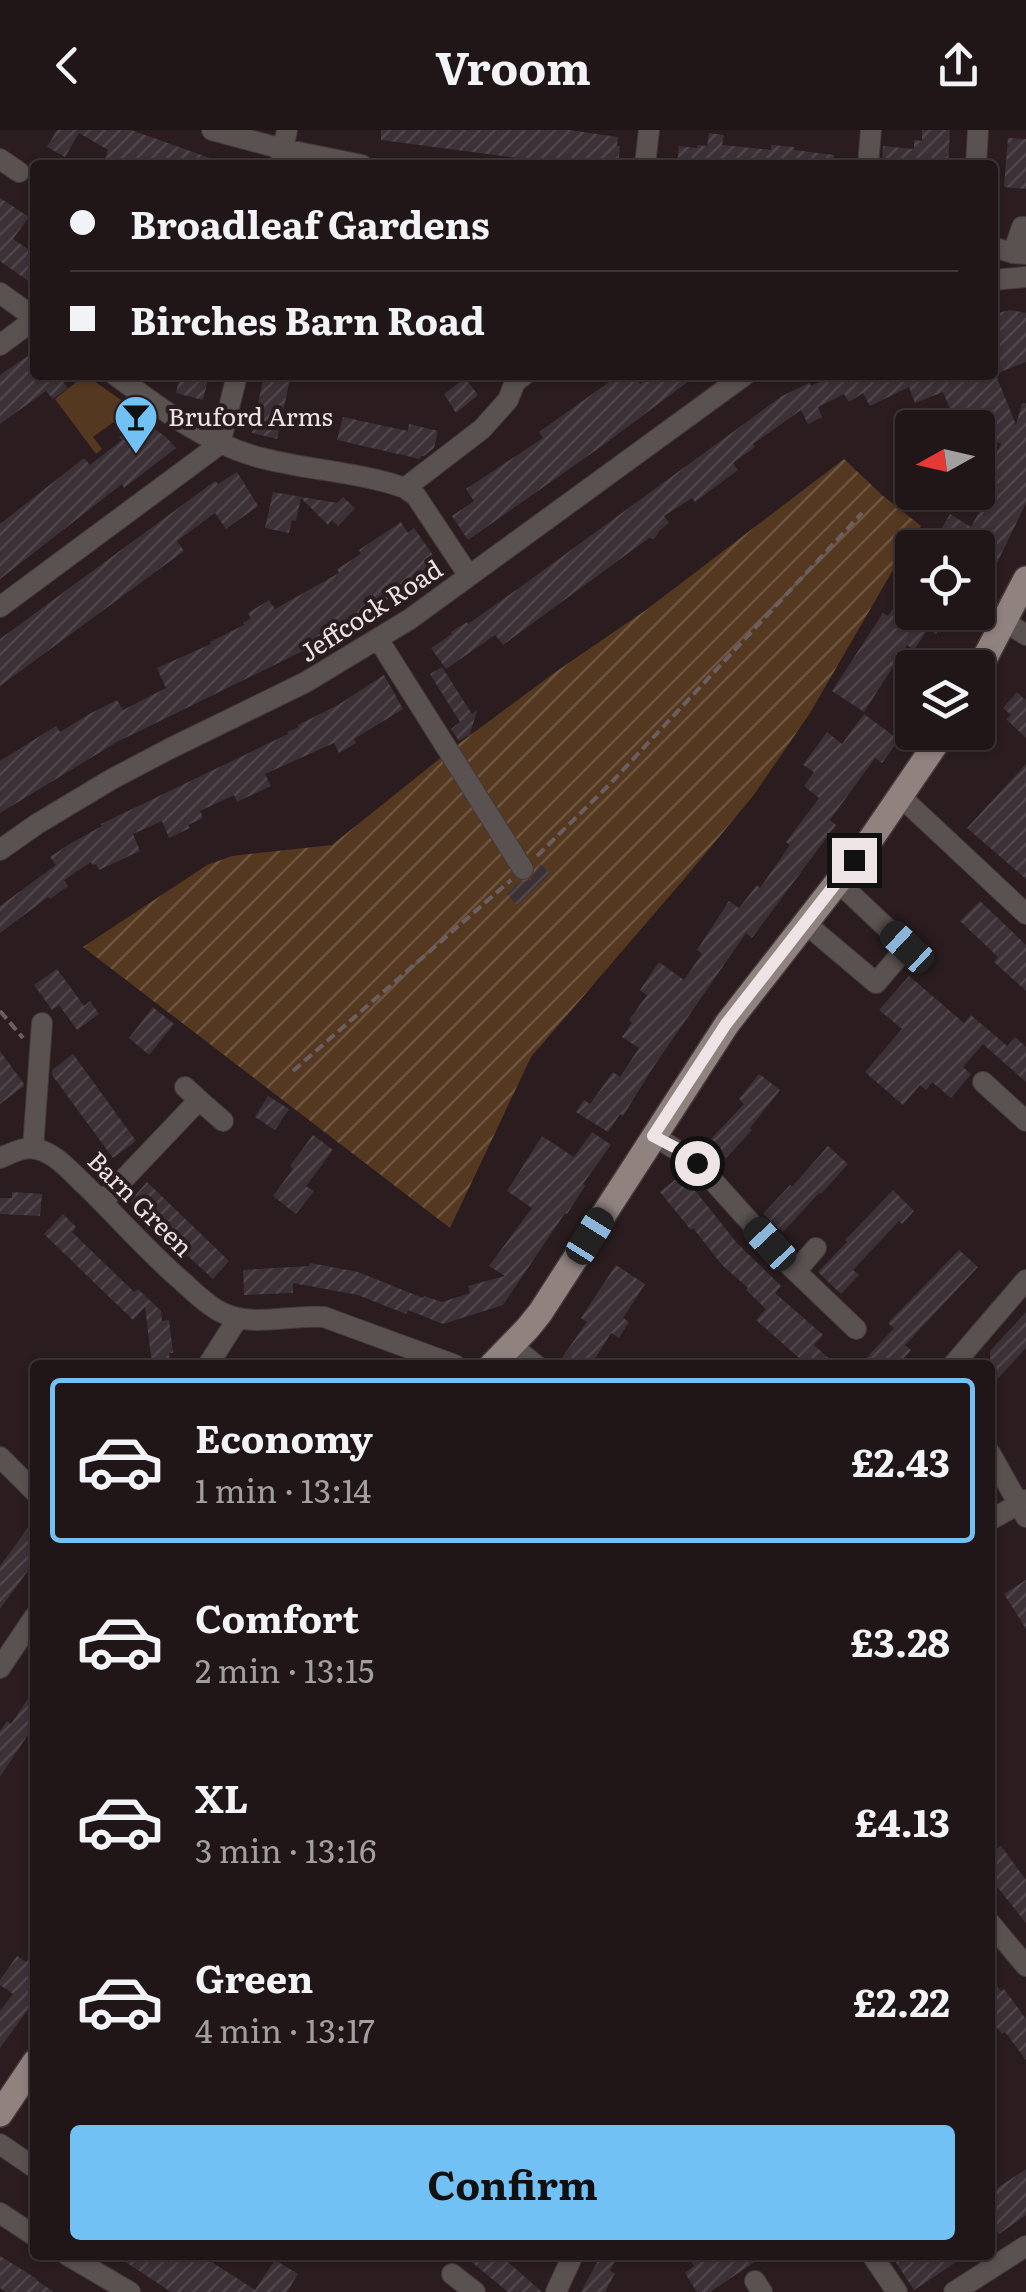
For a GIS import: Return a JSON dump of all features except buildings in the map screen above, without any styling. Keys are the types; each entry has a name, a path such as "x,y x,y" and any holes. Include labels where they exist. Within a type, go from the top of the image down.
{"main road":[{"path":"995,651 1015,628 1026,579"},
{"path":"497,1360 540,1313 726,1024 838,882 932,750"},
{"path":"0,2114 30,2069"}],"street":[{"path":"212,130 339,160"},
{"path":"646,160 649,130"},
{"path":"868,160 871,130"},
{"path":"976,160 978,130"},
{"path":"0,158 19,172"},
{"path":"1014,254 1022,226 1026,227"},
{"path":"998,279 1026,277"},
{"path":"0,293 30,315"},
{"path":"0,345 30,323"},
{"path":"122,380 191,429 220,444 257,457 406,488 416,496 469,576"},
{"path":"0,607 220,444 236,380"},
{"path":"406,488 482,429 508,400 518,380"},
{"name":"Jeffcock Road","path":"0,850 112,779 306,682 378,639 739,380"},
{"path":"378,639 523,869"},
{"path":"902,797 1026,914"},
{"path":"806,924 876,983 907,947 838,882"},
{"path":"0,1158 33,1148 42,1024"},
{"path":"983,1082 1026,1121"},
{"path":"102,1202 192,1094 223,1121"},
{"path":"653,1136 697,1163 820,1296 856,1329"},
{"name":"Barn Green","path":"33,1148 48,1153 66,1167 178,1278 218,1310 238,1318"},
{"path":"797,1270 816,1248"},
{"path":"957,1360 1026,1280"},
{"path":"211,1360 238,1318 311,1316 364,1330 443,1360"},
{"path":"512,1346 530,1360"},
{"path":"0,1457 30,1487"},
{"path":"995,1461 1023,1507 995,1518"},
{"path":"0,1668 30,1623"},
{"path":"995,1929 1026,1966"},
{"path":"0,2144 30,2165"},
{"path":"0,2213 30,2233"},
{"path":"954,2292 1026,2246"},
{"path":"75,2260 130,2292"},
{"path":"556,2292 571,2260"},
{"path":"875,2260 897,2292"},
{"path":"452,2274 475,2292"}],"path":[{"path":"293,1071 523,869 610,784 862,513"},
{"path":"0,1011 39,1056"}],"shaded area":[{"path":"79,380 92,380 133,408 93,437 102,449 96,454 55,399"},
{"path":"844,459 895,505 895,510 901,510 921,526 918,530 895,530 895,566 810,713 753,796 531,1057 450,1228 83,947 207,865 232,856 332,845 453,748 646,610"}],"place":[{"name":"Bruford Arms","path":"136,455"}],"route":[{"path":"697,1163 653,1136 726,1024 854,860"}]}
